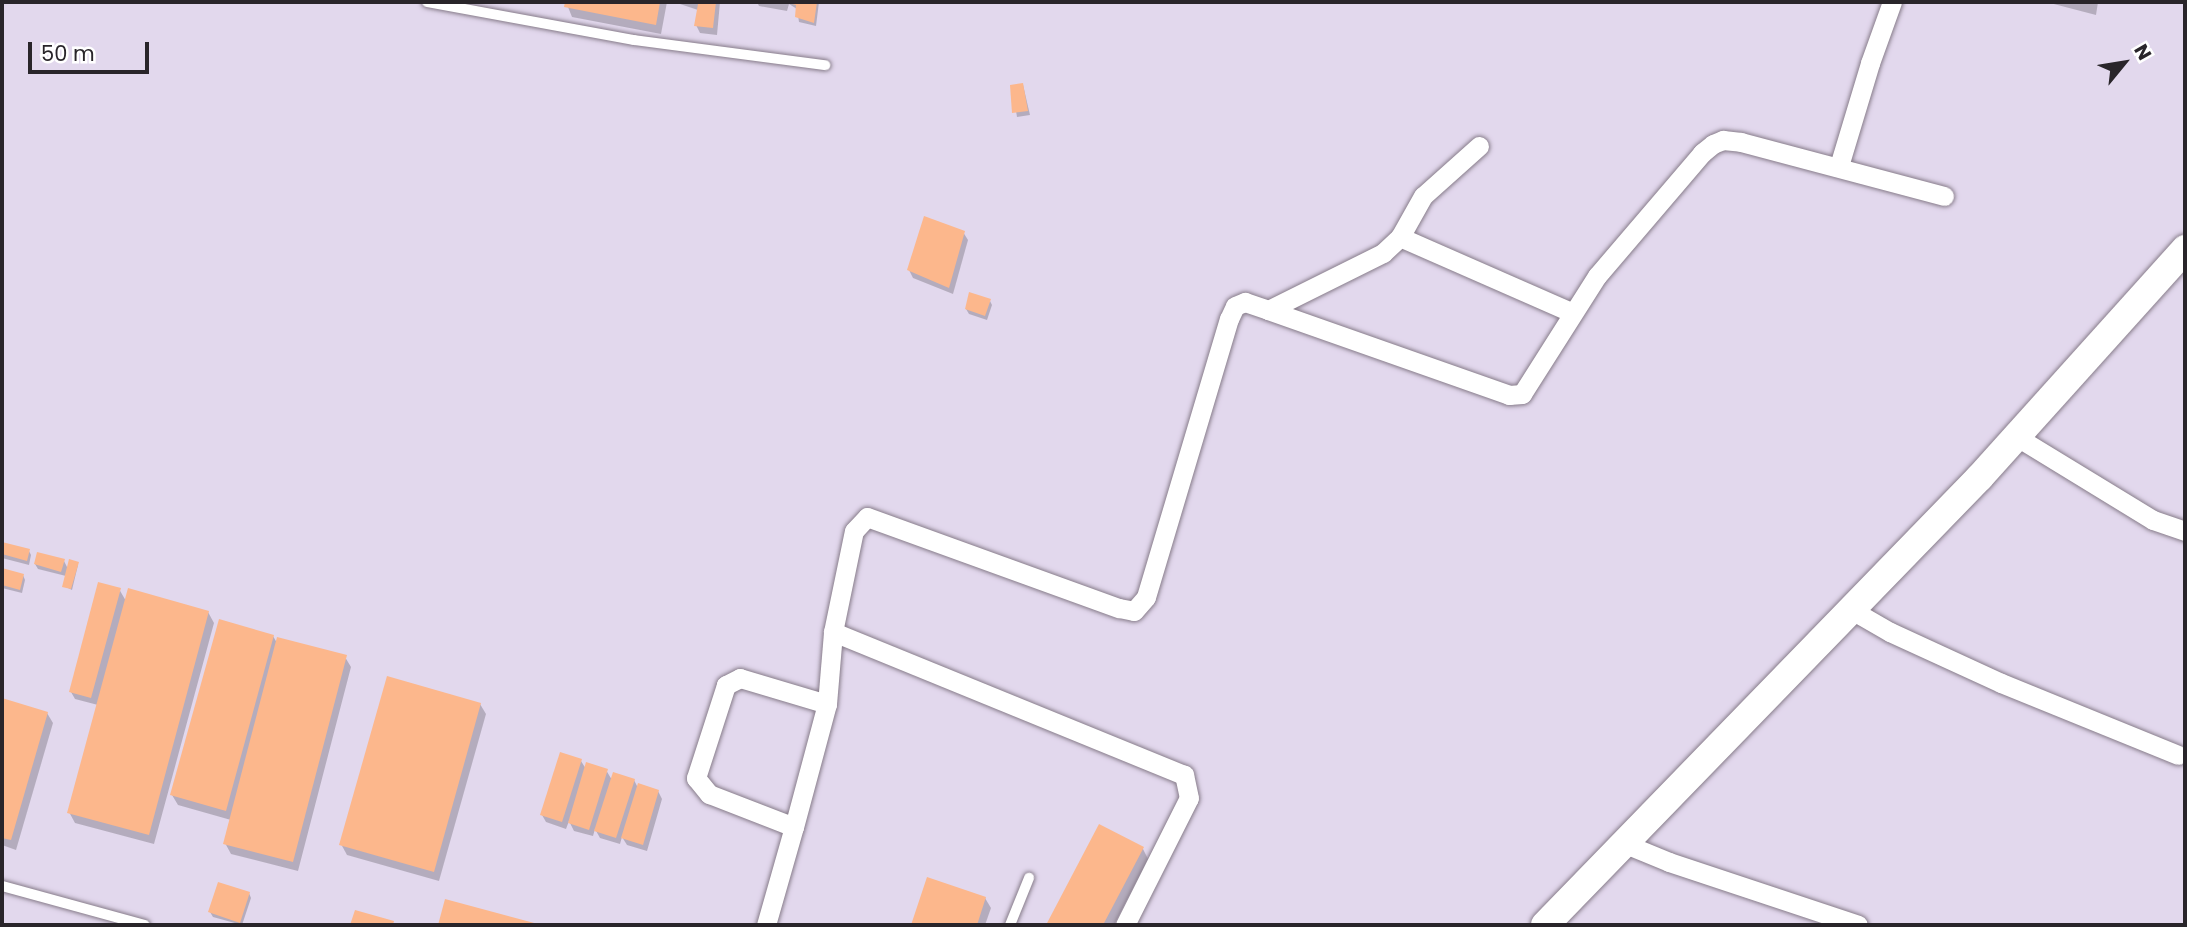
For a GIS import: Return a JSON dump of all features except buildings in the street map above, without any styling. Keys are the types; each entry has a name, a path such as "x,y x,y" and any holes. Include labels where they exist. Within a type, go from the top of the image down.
{"main road":[{"path":"1545,925 2017,437 2183,256"}],"street":[{"path":"1839,166 1870,63 1892,2"},
{"path":"766,925 827,704 833,632 854,531 867,517 1119,608 1134,611 1146,597 1235,306 1245,302 1509,395 1522,394 1531,385 1572,312 1597,276 1702,153 1713,144 1723,140 1741,142 1944,196"},
{"path":"1268,310 1383,253 1400,237 1423,197 1479,146"},
{"path":"1400,237 1572,312"},
{"path":"2017,437 2153,520 2185,531"},
{"path":"1850,609 1890,632 2001,683 2178,755"},
{"path":"833,632 1184,775 1189,797 1125,925"},
{"path":"794,827 709,794 696,778 726,685 740,678 827,704"},
{"path":"1623,843 1669,862 1858,925"}],"lane":[{"path":"427,2 634,40 825,65"},
{"path":"1010,925 1028,878"},
{"path":"2,886 145,925"}],"shaded area":[{"path":"2,2 2185,2 2185,925 2,925"}]}
